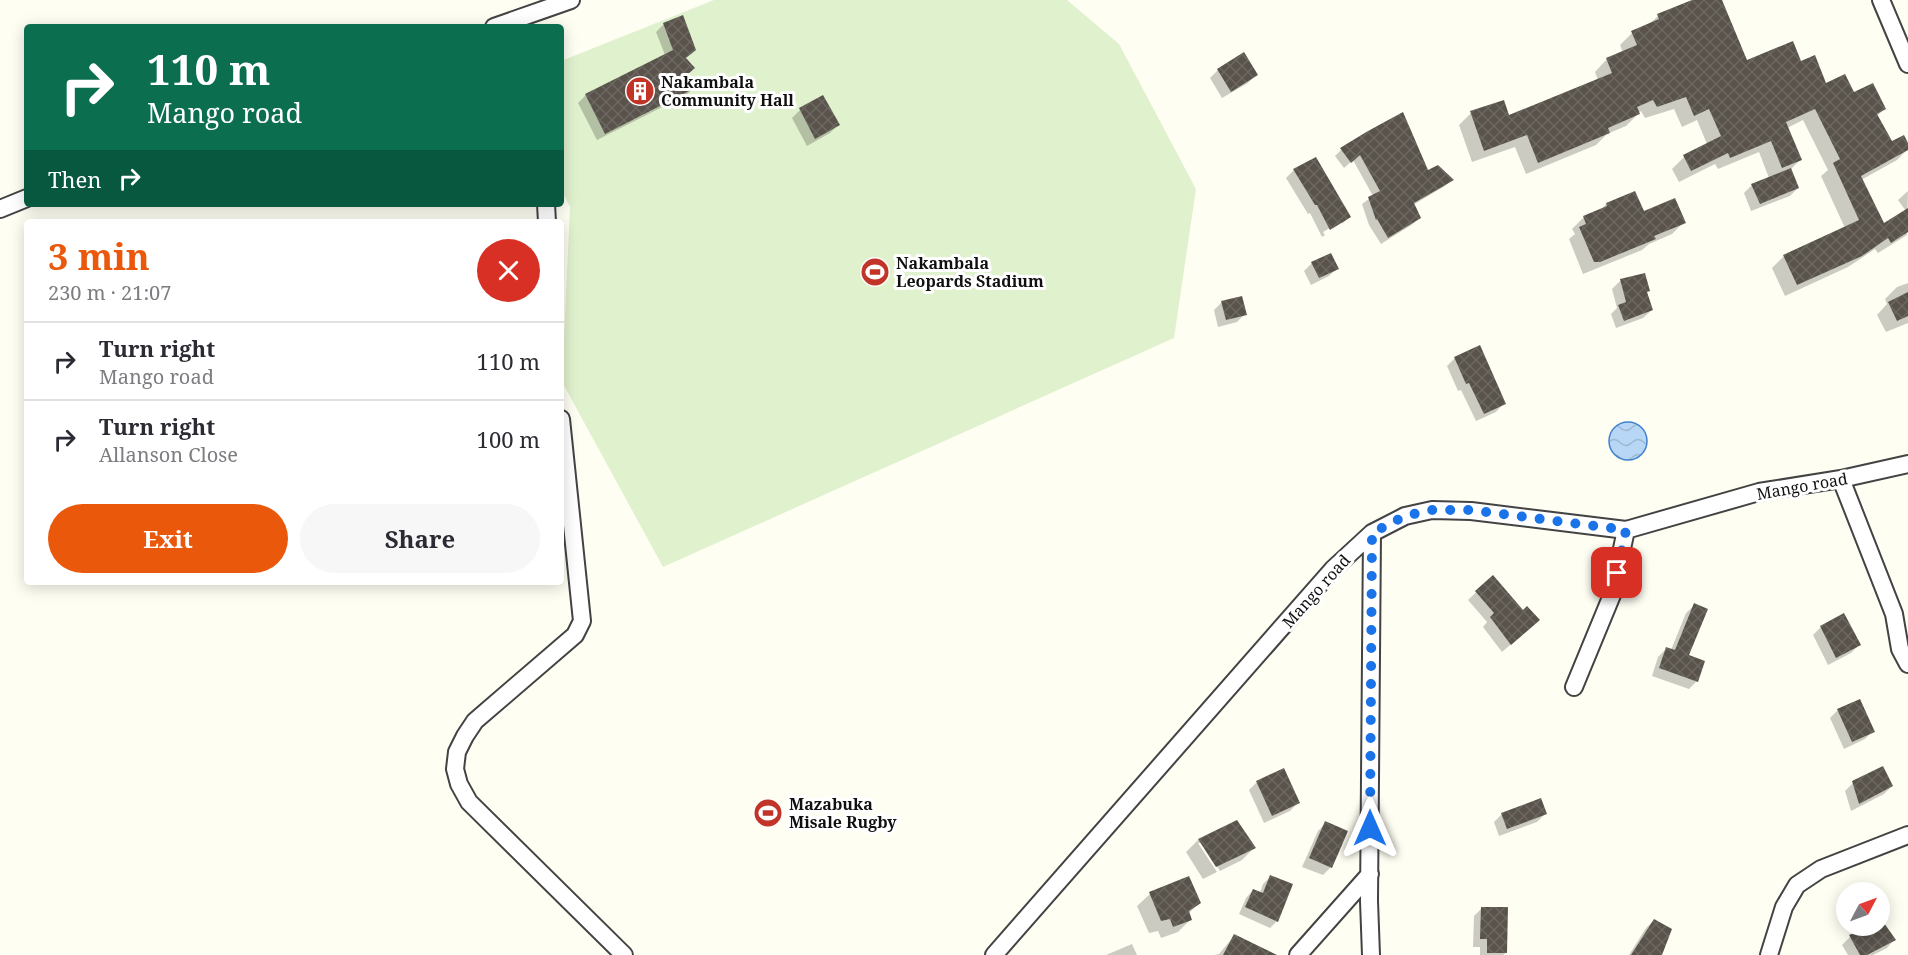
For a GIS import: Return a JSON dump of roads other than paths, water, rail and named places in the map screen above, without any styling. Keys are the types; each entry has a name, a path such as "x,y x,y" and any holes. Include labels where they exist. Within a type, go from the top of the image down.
{"street":[{"path":"524,22 571,0"},
{"path":"1881,0 1908,64"},
{"path":"0,208 24,199"},
{"path":"564,448 582,621 575,635 475,721 457,752 455,769 459,784 469,802 624,955"},
{"name":"Mango road","path":"994,955 1333,569 1372,533 1405,516 1432,510 1471,510 1626,530 1759,492 1841,479 1908,464"},
{"path":"1841,479 1894,614 1900,649 1908,664"},
{"path":"1575,687 1612,595 1626,530"},
{"path":"1371,955 1372,533"},
{"path":"1769,955 1784,907 1797,885 1821,869 1908,835"},
{"path":"1298,955 1370,874"}],"water":[{"path":"1628,422 1641,428 1647,441 1641,454 1628,460 1615,454 1609,441 1615,428"}],"place":[{"name":"Nakambala Community Hall","path":"640,91"},
{"name":"Nakambala Leopards Stadium","path":"875,272"},
{"name":"Mazabuka Misale Rugby","path":"768,813"}]}
